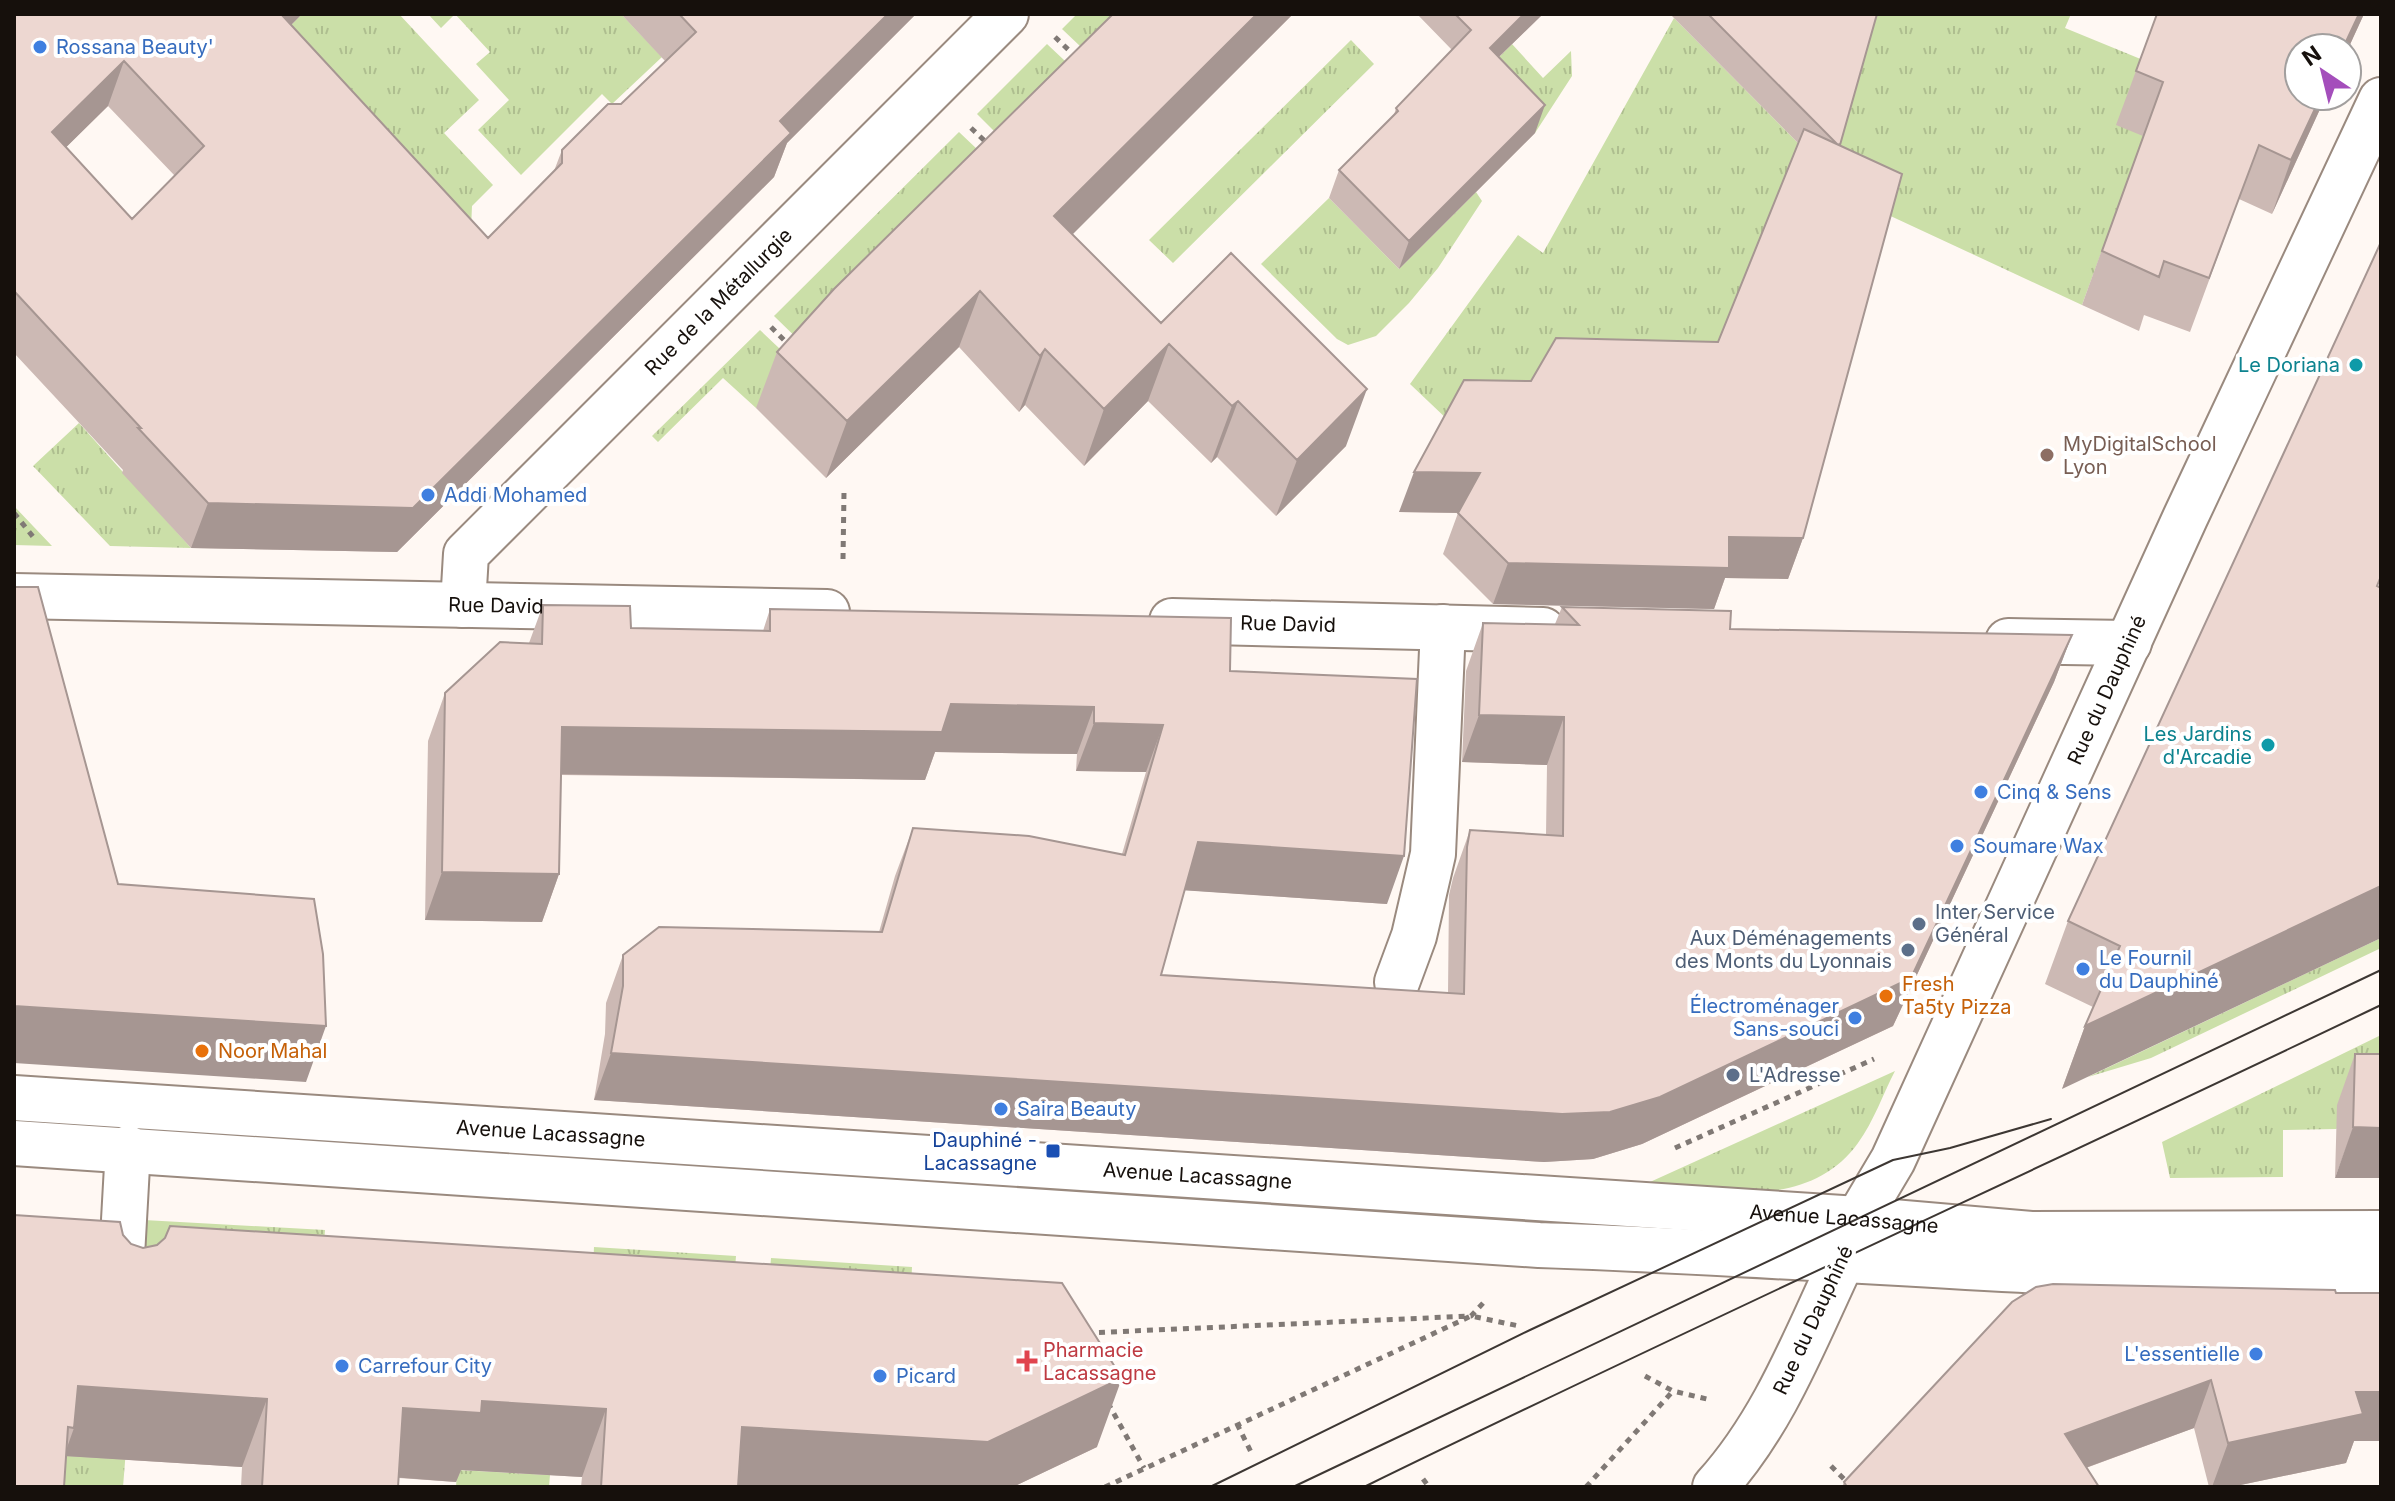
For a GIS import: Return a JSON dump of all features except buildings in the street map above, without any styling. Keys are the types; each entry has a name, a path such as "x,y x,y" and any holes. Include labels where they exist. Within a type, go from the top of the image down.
{"main road":[{"name":"Rue de la Métallurgie","path":"463,605 466,554 1026,21"},
{"name":"Rue du Dauphiné","path":"1740,1477 1842,1261 1858,1219 1893,1160 2381,100"},
{"name":"Rue David","path":"14,596 857,613"},
{"name":"Rue David","path":"1129,620 1590,631"},
{"path":"1397,982 1414,936 1433,854 1418,815 1443,627"},
{"path":"1968,640 2129,643"},
{"name":"Avenue Lacassagne","path":"14,1098 1858,1219 2031,1234 2381,1233"},
{"name":"Avenue Lacassagne","path":"14,1143 128,1148 1539,1245 1785,1254 1842,1261 2082,1273 2381,1277"},
{"path":"120,1292 128,1148"}],"path":[{"path":"1026,21 1078,60"},
{"path":"970,126 991,148"},
{"path":"769,325 791,347"},
{"path":"844,492 857,613"},
{"path":"14,513 39,546"},
{"path":"1666,1152 1875,1058"},
{"path":"1105,1487 1471,1316 1493,1292"},
{"path":"1086,1333 1471,1316 1519,1326"},
{"path":"1645,1376 1673,1391 1713,1400"},
{"path":"1586,1487 1673,1391"},
{"path":"1107,1401 1144,1468"},
{"path":"1237,1424 1252,1454"},
{"path":"1831,1466 1852,1487"},
{"path":"1423,1479 1429,1487"}],"green space":[{"path":"302,14 399,14 479,100 444,133 493,185 472,206 471,229 261,55"},
{"path":"428,14 455,14 441,28"},
{"path":"455,14 621,14 662,57 612,104 602,94 521,175 478,130 509,100 476,64 490,52"},
{"path":"1077,14 1151,14 1100,65 1062,29"},
{"path":"1875,14 2071,14 2065,28 2143,60 2144,136 2082,305 1826,186"},
{"path":"1674,18 1799,144 1692,410 1449,421 1410,384 1518,235 1543,253"},
{"path":"1351,40 1374,64 1173,263 1149,240"},
{"path":"1047,44 1082,77 1014,151 977,114"},
{"path":"1512,44 1543,78 1571,51 1572,76 1535,133 1479,77"},
{"path":"959,132 997,168 811,352 774,316"},
{"path":"1476,192 1482,201 1438,268 1376,336 1348,345 1337,339 1261,264 1329,198 1399,269"},
{"path":"760,330 798,366 756,408 723,378 658,442 652,436"},
{"path":"79,423 191,548 110,546 33,466"},
{"path":"14,506 52,546 14,545"},
{"path":"2381,938 2381,948 2151,1058 2088,1077"},
{"path":"2381,1035 2381,1105 2336,1129 2283,1130 2283,1177 2170,1178 2162,1142"},
{"path":"1895,1071 1858,1143 1837,1165 1813,1180 1757,1192 1639,1187"},
{"path":"144,1220 325,1230 322,1269 141,1259"},
{"path":"594,1247 736,1256 733,1295 592,1287"},
{"path":"771,1258 912,1267 910,1306 768,1297"},
{"path":"128,1424 123,1487 50,1487 53,1454"},
{"path":"457,1470 550,1475 549,1487 456,1487"}],"tram line":[{"path":"1293,1487 2381,970"},
{"path":"1364,1487 2381,1005"},
{"path":"1210,1487 1530,1330 1893,1160 1950,1148 2051,1119"}],"place":[{"name":"Rossana Beauty'","path":"40,47"},
{"name":"Le Doriana","path":"2356,365"},
{"name":"MyDigitalSchool Lyon","path":"2047,455"},
{"name":"Addi Mohamed","path":"428,495"},
{"name":"Les Jardins d'Arcadie","path":"2268,745"},
{"name":"Cinq & Sens","path":"1981,792"},
{"name":"Soumare Wax","path":"1957,846"},
{"name":"Inter Service Général","path":"1919,924"},
{"name":"Aux Déménagements des Monts du Lyonnais","path":"1908,950"},
{"name":"Le Fournil du Dauphiné","path":"2083,969"},
{"name":"Fresh Ta5ty Pizza","path":"1886,996"},
{"name":"Électroménager Sans-souci","path":"1855,1018"},
{"name":"Noor Mahal","path":"202,1051"},
{"name":"L'Adresse","path":"1733,1075"},
{"name":"Saira Beauty","path":"1001,1109"},
{"name":"Dauphiné - Lacassagne","path":"1053,1151"},
{"name":"L'essentielle","path":"2256,1354"},
{"name":"Pharmacie Lacassagne","path":"1027,1361"},
{"name":"Carrefour City","path":"342,1366"},
{"name":"Picard","path":"880,1376"}]}
